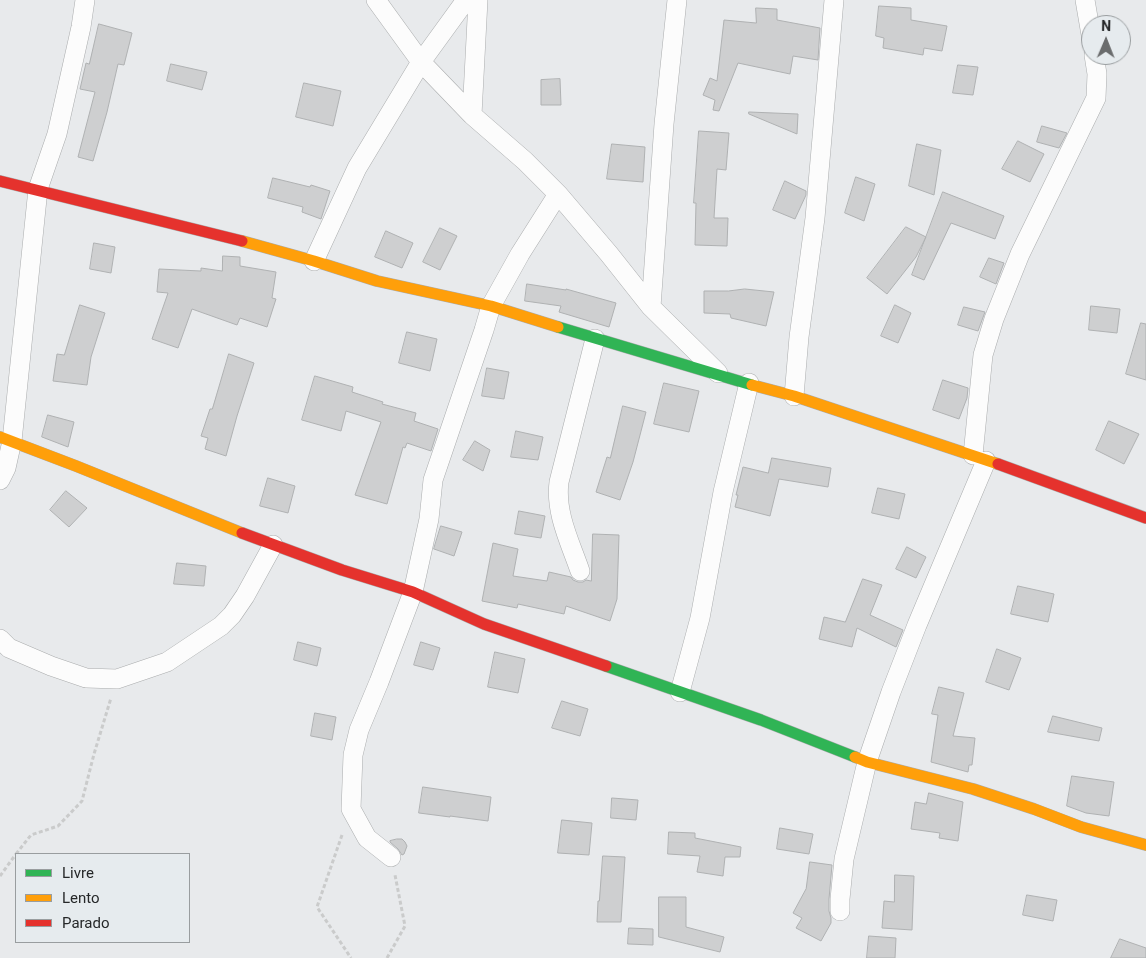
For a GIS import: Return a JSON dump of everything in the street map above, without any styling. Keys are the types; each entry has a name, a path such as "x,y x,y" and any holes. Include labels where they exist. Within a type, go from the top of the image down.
{"street":[{"path":"0,480 6,468 6,439 38,189 57,134 81,27 85,0"},
{"path":"376,0 421,62 472,115 558,194 651,307 721,376"},
{"path":"314,261 357,168 421,62 466,0"},
{"path":"472,115 478,0"},
{"path":"651,307 664,124 677,0"},
{"path":"794,396 799,337 815,218 834,0"},
{"path":"1085,0 1088,15"},
{"path":"840,911 844,859 867,762 891,692 980,458 983,355 994,318 1020,254 1096,98 1096,65"},
{"path":"0,181 204,230 377,281 490,306 595,339 794,396 980,458 1146,518"},
{"path":"391,857 367,838 351,808 353,755 359,730 413,592 429,519 433,480 484,330 490,306 558,194"},
{"path":"580,571 565,531 557,495 558,482 595,339"},
{"path":"680,692 700,618 723,492 749,383"},
{"path":"6,439 272,545 342,570 413,592 484,624 761,720 867,762 973,789 1081,827 1146,845"},
{"path":"0,639 9,648 51,666 86,678 117,679 166,662 221,626 245,596 272,545"}],"path":[{"path":"17,853 31,834 58,826 82,801 117,679"},
{"path":"351,808 318,907 351,958"},
{"path":"0,876 15,855"},
{"path":"387,958 406,926 391,857"}],"building":[{"path":"879,6 911,8 911,20 947,26 942,51 924,48 923,55 883,48 884,38 876,36"},
{"path":"756,8 777,9 777,20 820,28 818,60 793,56 790,74 738,63 719,111 713,110 715,100 703,95 710,78 717,81 724,20 756,23"},
{"path":"99,24 132,33 124,65 118,64 93,161 78,157 95,92 80,89 86,63 89,64"},
{"path":"171,64 207,72 202,90 167,81"},
{"path":"958,65 978,67 973,95 953,93"},
{"path":"560,79 561,105 541,105 541,80"},
{"path":"304,83 341,91 333,126 296,117"},
{"path":"749,112 798,114 797,134 749,114"},
{"path":"1042,126 1067,133 1059,148 1037,142"},
{"path":"699,131 729,133 726,170 717,169 714,218 728,218 727,246 695,245 696,203 694,203"},
{"path":"1018,141 1044,154 1030,182 1002,169"},
{"path":"612,144 645,147 643,182 607,179"},
{"path":"917,144 941,150 934,195 909,186"},
{"path":"856,177 875,184 864,221 845,213"},
{"path":"273,178 310,187 311,185 330,191 321,219 302,212 303,207 268,198"},
{"path":"785,181 806,191 795,219 773,210"},
{"path":"943,192 1004,216 995,239 951,223 924,280 912,275"},
{"path":"906,227 926,237 916,257 887,294 867,278"},
{"path":"440,228 457,236 440,270 423,262"},
{"path":"386,231 413,243 402,268 375,257"},
{"path":"94,243 115,247 111,273 90,269"},
{"path":"223,256 240,257 240,266 276,272 272,298 276,299 267,327 240,318 237,325 192,309 178,348 152,339 168,293 157,292 159,269 201,271 201,268 222,271"},
{"path":"989,258 1004,263 996,284 980,277"},
{"path":"527,284 566,289 616,303 609,327 559,312 561,306 525,301"},
{"path":"745,289 774,292 766,326 731,318 730,314 704,313 704,291"},
{"path":"80,305 105,313 91,357 87,385 53,381 57,354 64,355"},
{"path":"895,305 911,313 898,343 881,336"},
{"path":"1091,306 1120,309 1117,333 1089,330"},
{"path":"964,307 985,312 978,331 958,325"},
{"path":"1141,323 1146,324 1146,380 1126,374"},
{"path":"407,332 437,339 430,371 399,363"},
{"path":"229,354 254,363 226,456 205,449 208,438 201,436 210,409 212,409"},
{"path":"487,368 509,372 504,399 482,396"},
{"path":"315,376 353,387 352,392 383,402 382,404 416,413 414,421 438,429 431,451 407,443 405,448 403,447 387,504 355,495 381,422 346,411 341,431 302,420"},
{"path":"943,380 968,388 967,398 959,419 933,410"},
{"path":"664,383 699,391 689,432 654,424"},
{"path":"623,406 646,412 633,462 620,500 596,492 607,457 610,458"},
{"path":"48,415 74,422 68,447 42,437"},
{"path":"1109,421 1139,434 1124,464 1096,450"},
{"path":"516,431 543,437 538,460 511,457"},
{"path":"475,441 490,450 483,471 463,460"},
{"path":"772,458 831,468 828,487 779,479 770,516 735,507 743,467 768,473"},
{"path":"268,478 295,486 288,513 260,506"},
{"path":"878,488 905,494 899,519 872,513"},
{"path":"66,491 87,508 69,527 50,510"},
{"path":"519,511 545,516 541,538 515,534"},
{"path":"441,526 462,532 454,556 434,549"},
{"path":"593,534 619,535 617,599 610,621 566,606 564,614 518,604 517,608 482,601 493,543 518,549 513,576 547,581 549,572 583,582 586,580 591,581"},
{"path":"907,547 926,557 916,578 896,569"},
{"path":"177,563 206,566 204,586 174,584"},
{"path":"863,579 882,585 870,615 903,630 896,647 857,628 852,647 819,639 824,617 845,622"},
{"path":"1018,586 1054,594 1048,622 1011,614"},
{"path":"298,642 321,648 317,666 294,660"},
{"path":"421,642 440,648 433,670 414,665"},
{"path":"997,649 1021,658 1009,690 986,682"},
{"path":"495,652 525,659 518,693 488,687"},
{"path":"939,687 964,693 953,736 975,738 972,765 969,765 968,772 931,762 938,715 932,714"},
{"path":"562,701 588,709 580,736 552,728"},
{"path":"315,713 336,717 332,740 311,736"},
{"path":"1053,716 1102,728 1099,741 1048,732"},
{"path":"1072,776 1114,782 1109,816 1086,813 1067,806"},
{"path":"423,787 491,797 488,821 419,813"},
{"path":"929,793 963,802 958,841 939,838 940,833 911,829 915,802 926,804"},
{"path":"612,798 638,800 636,820 611,818"},
{"path":"562,820 592,823 589,855 558,853"},
{"path":"780,828 813,834 809,854 777,849"},
{"path":"669,832 695,833 695,838 741,847 740,857 725,857 723,876 697,872 700,856 668,854"},
{"path":"402,839 407,846 402,855 390,842"},
{"path":"603,856 625,857 621,922 597,922"},
{"path":"810,862 832,865 829,899 831,923 821,941 796,928 802,918 793,913 806,889"},
{"path":"895,875 914,876 912,930 882,928 884,901 894,902"},
{"path":"1027,895 1057,900 1053,921 1023,915"},
{"path":"659,897 686,897 686,927 724,937 720,952 659,937"},
{"path":"629,928 653,929 653,945 628,944"},
{"path":"869,936 896,938 895,958 867,958"},
{"path":"1120,939 1146,948 1146,958 1111,958"}],"traffic: fast":[{"path":"558,327 752,385"},
{"path":"606,666 761,720 855,757"}],"traffic: slow":[{"path":"242,241 377,281 491,306 558,327"},
{"path":"752,385 794,396 998,464"},
{"path":"0,437 242,533"},
{"path":"855,757 867,762 973,789 1081,827 1146,845"}],"traffic: jam":[{"path":"0,181 242,241"},
{"path":"998,464 1146,518"},
{"path":"242,533 342,570 413,592 484,624 606,666"}]}
